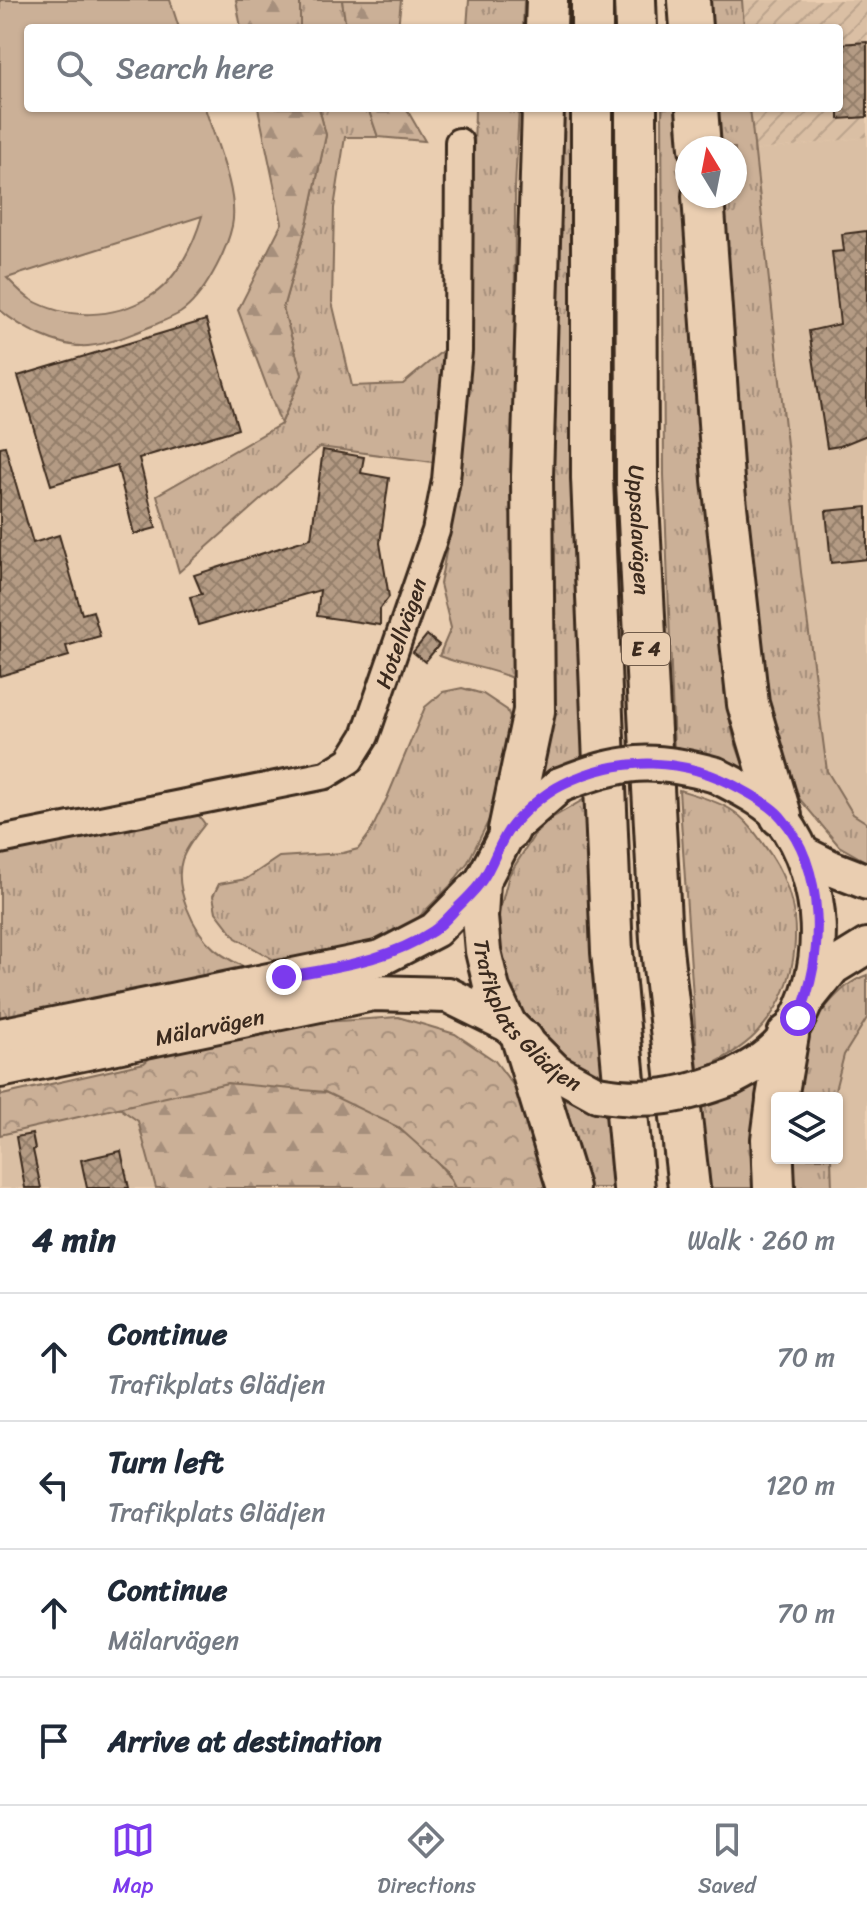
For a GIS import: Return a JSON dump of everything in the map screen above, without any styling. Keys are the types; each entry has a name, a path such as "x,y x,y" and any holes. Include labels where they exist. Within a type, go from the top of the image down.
{"highway":[{"path":"546,24 547,0"},
{"path":"592,0 592,24"},
{"path":"635,0 636,24"},
{"path":"689,0 691,24"},
{"path":"509,830 534,711 532,477 543,112"},
{"name":"Uppsalavägen","path":"592,112 592,478 612,952 634,1188"},
{"name":"Uppsalavägen","path":"636,112 637,483 661,940 689,1188"},
{"path":"697,112 699,136"},
{"path":"704,208 723,480 748,704 781,816"},
{"path":"779,1092 796,1020"},
{"path":"516,1033 568,1188"},
{"path":"773,1164 774,1188"}],"main road":[{"name":"Trafikplats Glädjen","path":"644,762 681,765 716,775 781,816 803,854 815,906 818,952 796,1020 759,1063 696,1092 658,1099 628,1099 597,1094 555,1071 516,1033 492,989 483,951 480,917 482,882 509,830 560,785 602,768 644,762"},
{"path":"803,854 867,882"},
{"name":"Mälarvägen","path":"0,1036 381,958 435,930 482,882"},
{"path":"796,1020 833,967 867,946"},
{"name":"Mälarvägen","path":"0,1070 373,993 448,995 516,1033"}],"street":[{"name":"Hotellvägen","path":"0,840 326,775 350,760 365,736 394,656 436,531 446,480 458,351 459,142"}],"shaded area":[{"path":"742,0 867,0 867,137 753,151 750,112 843,112 843,24 744,24"},
{"path":"867,137 867,823 853,814 827,771 785,450 753,151"},
{"path":"867,1018 867,1188 832,1188 831,1164 843,1164 843,1092 834,1092 843,1055"},
{"path":"118,1107 138,1121 156,1188 0,1188 0,1135"}],"green space":[{"path":"0,0 170,0 178,24 24,24 24,112 206,112 232,198 232,226 219,261 197,297 180,313 113,341 88,346 65,344 19,324 0,310","holes":["202,216 189,250 176,272 159,290 135,304 105,313 74,313 44,306 30,299 7,278"]},
{"path":"236,0 300,0 300,24 240,24"},
{"path":"300,0 342,0 345,24 300,24"},
{"path":"342,0 401,0 398,24 345,24"},
{"path":"469,0 524,0 523,24 467,24"},
{"path":"705,0 742,0 744,24 706,24"},
{"path":"259,112 320,112 326,135 308,220 283,308 302,375 281,424 238,310 282,223"},
{"path":"320,112 369,112 378,137 345,137 334,208 332,302 352,386 403,384 447,347 441,463 320,447 179,572 157,495 281,424 302,375 283,308 308,220 326,135"},
{"path":"369,112 408,112 425,141 378,137"},
{"path":"475,112 519,112 515,188 514,679 439,656 451,628 440,584 461,473 470,346"},
{"path":"556,112 573,112 570,403 585,764 532,791"},
{"path":"662,112 682,112 684,136 675,136 675,208 689,208 724,691 734,739 747,776 674,750 664,475"},
{"path":"710,112 750,112 801,572 827,771 853,814 867,823 867,862 839,846 793,791 770,726 739,471 718,208 747,208 747,136 712,136"},
{"path":"462,688 483,694 507,710 514,726 502,794 468,862 450,886 418,918 373,945 304,962 276,961 236,938 216,912 213,896 219,884 246,879 279,857 343,853 358,849 370,833 387,798 425,707 443,692"},
{"path":"679,790 724,806 748,824 783,877 795,924 790,972 771,1016 742,1046 698,1071"},
{"path":"595,793 616,1081 565,1060 518,1011 500,964 497,921 509,875 535,834 552,818"},
{"path":"196,812 205,824 186,850 180,872 181,890 187,908 199,931 214,949 233,962 257,972 0,1024 0,851"},
{"path":"867,975 867,1018 844,1055 835,1092 792,1092 799,1054 812,1026 837,995"},
{"path":"398,1017 455,1034 495,1061 520,1094 552,1188 455,1188 446,1170 398,1127 325,1092 227,1083 0,1135 0,1090 2,1095 144,1063 159,1050 279,1025"},
{"path":"765,1073 756,1188 704,1188 695,1109 728,1096"},
{"path":"227,1083 317,1090 363,1108 417,1142 432,1156 455,1188 156,1188 138,1121 118,1107"},
{"path":"556,1090 614,1113 619,1188 580,1188"},
{"path":"785,1164 831,1164 832,1188 786,1188"}],"building":[{"path":"867,42 867,117 839,119 839,112 843,112 843,44"},
{"path":"867,231 867,435 827,448 809,331 840,324 832,252 844,251 842,234"},
{"path":"206,320 238,429 139,458 156,528 134,534 117,465 51,485 18,376"},
{"path":"5,446 33,543 59,535 82,614 93,611 100,636 66,646 69,656 0,676 0,447"},
{"path":"323,450 364,457 361,473 389,478 380,543 389,597 380,609 380,625 317,616 320,590 198,625 190,597 202,594 194,575 311,538"},
{"path":"867,507 867,559 831,563 826,511"},
{"path":"427,635 439,645 425,662 413,652"},
{"path":"32,1134 41,1188 25,1188 16,1137"},
{"path":"121,1151 129,1188 87,1188 81,1160"}],"route":[{"path":"284,977 381,958 435,930 482,882 509,830 539,801 560,785 602,768 644,762 681,765 716,775 781,816 803,854 817,917 818,952 798,1018"}]}
